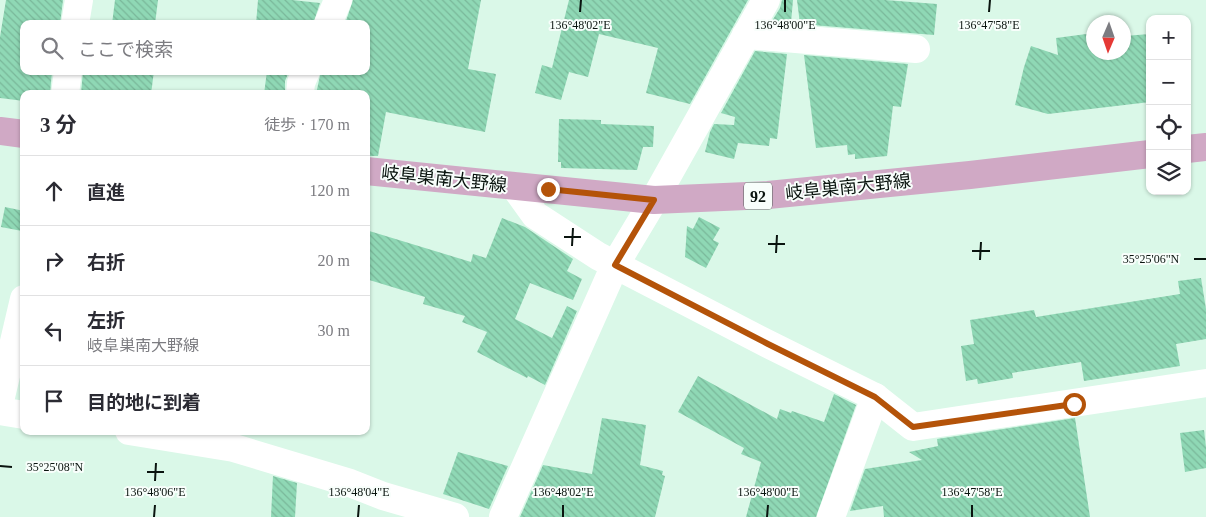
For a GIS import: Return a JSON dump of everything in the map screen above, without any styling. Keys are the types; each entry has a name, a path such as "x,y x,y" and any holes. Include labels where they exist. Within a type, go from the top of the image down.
{"main road":[{"path":"0,132 20,134"},
{"path":"1191,149 1206,147"},
{"name":"岐阜巣南大野線","path":"370,171 654,200 777,194 970,175 1146,154"}],"street":[{"path":"76,20 78,0"},
{"path":"330,20 338,0"},
{"path":"503,517 615,265 654,200 766,0"},
{"path":"746,35 916,49"},
{"path":"66,90 67,75"},
{"path":"300,90 304,75"},
{"path":"514,186 535,215 598,256 875,397 913,427 1206,383"},
{"path":"0,401 20,316"},
{"path":"831,517 875,397"},
{"path":"0,411 20,414"},
{"path":"154,435 234,448 455,517"}],"building":[{"path":"6,0 63,0 60,20 20,20 20,75 52,75 50,90 20,90 20,100 0,98 0,37"},
{"path":"115,0 158,0 156,20 112,20"},
{"path":"258,0 292,0 320,3 314,20 256,20"},
{"path":"353,0 481,0 468,69 496,74 485,132 386,112 378,156 370,156 370,90 317,90 320,75 370,75 370,20 346,20"},
{"path":"569,0 748,0 690,104 646,93 658,48 599,34 588,77 569,72 561,100 535,93 542,65 552,68"},
{"path":"782,0 793,0 791,23 772,21 780,8"},
{"path":"797,0 885,0 937,4 934,35 800,24"},
{"path":"1086,34 1086,60 1131,60 1131,35 1146,34 1146,102 1048,114 1015,105 1031,46 1058,55 1056,38"},
{"path":"755,51 787,54 777,139 770,138 769,146 738,143 734,159 705,152 714,124 734,125 735,117 721,113"},
{"path":"804,55 908,64 901,107 893,106 887,156 855,159 855,154 848,155 847,145 816,148"},
{"path":"83,75 153,75 152,90 81,90"},
{"path":"266,75 287,75 285,90 265,90"},
{"path":"559,119 601,120 601,124 654,126 653,147 643,147 637,170 561,168 561,162 558,162"},
{"path":"5,207 20,210 20,231 1,227"},
{"path":"699,217 720,228 713,240 719,243 706,268 685,257 687,226 693,229"},
{"path":"502,218 525,227 573,259 567,271 582,279 573,300 530,283 515,319 552,338 567,306 577,311 545,385 528,376 527,378 477,352 487,332 462,322 465,316 423,304 425,297 370,280 370,231 471,262 473,254 486,258"},
{"path":"1201,278 1206,309 1206,339 1176,344 1180,366 1084,381 1081,362 1012,373 1013,378 978,384 977,379 966,381 961,346 974,344 970,320 1034,310 1036,317 1180,294 1178,281"},
{"path":"698,376 777,419 780,409 824,422 834,394 856,405 816,517 746,517 761,462 741,454 744,448 678,412"},
{"path":"602,418 646,425 640,465 663,471 662,475 665,476 655,517 520,517 543,465 592,474"},
{"path":"1075,418 1090,517 884,517 883,506 850,511 865,469 922,460 909,452 938,446 937,439"},
{"path":"1204,430 1206,468 1185,472 1180,433"},
{"path":"458,452 508,466 489,509 443,494"},
{"path":"273,476 297,483 295,517 271,517"}],"route":[{"path":"548,189 654,200 615,265 875,397 913,427 1074,404"}]}
